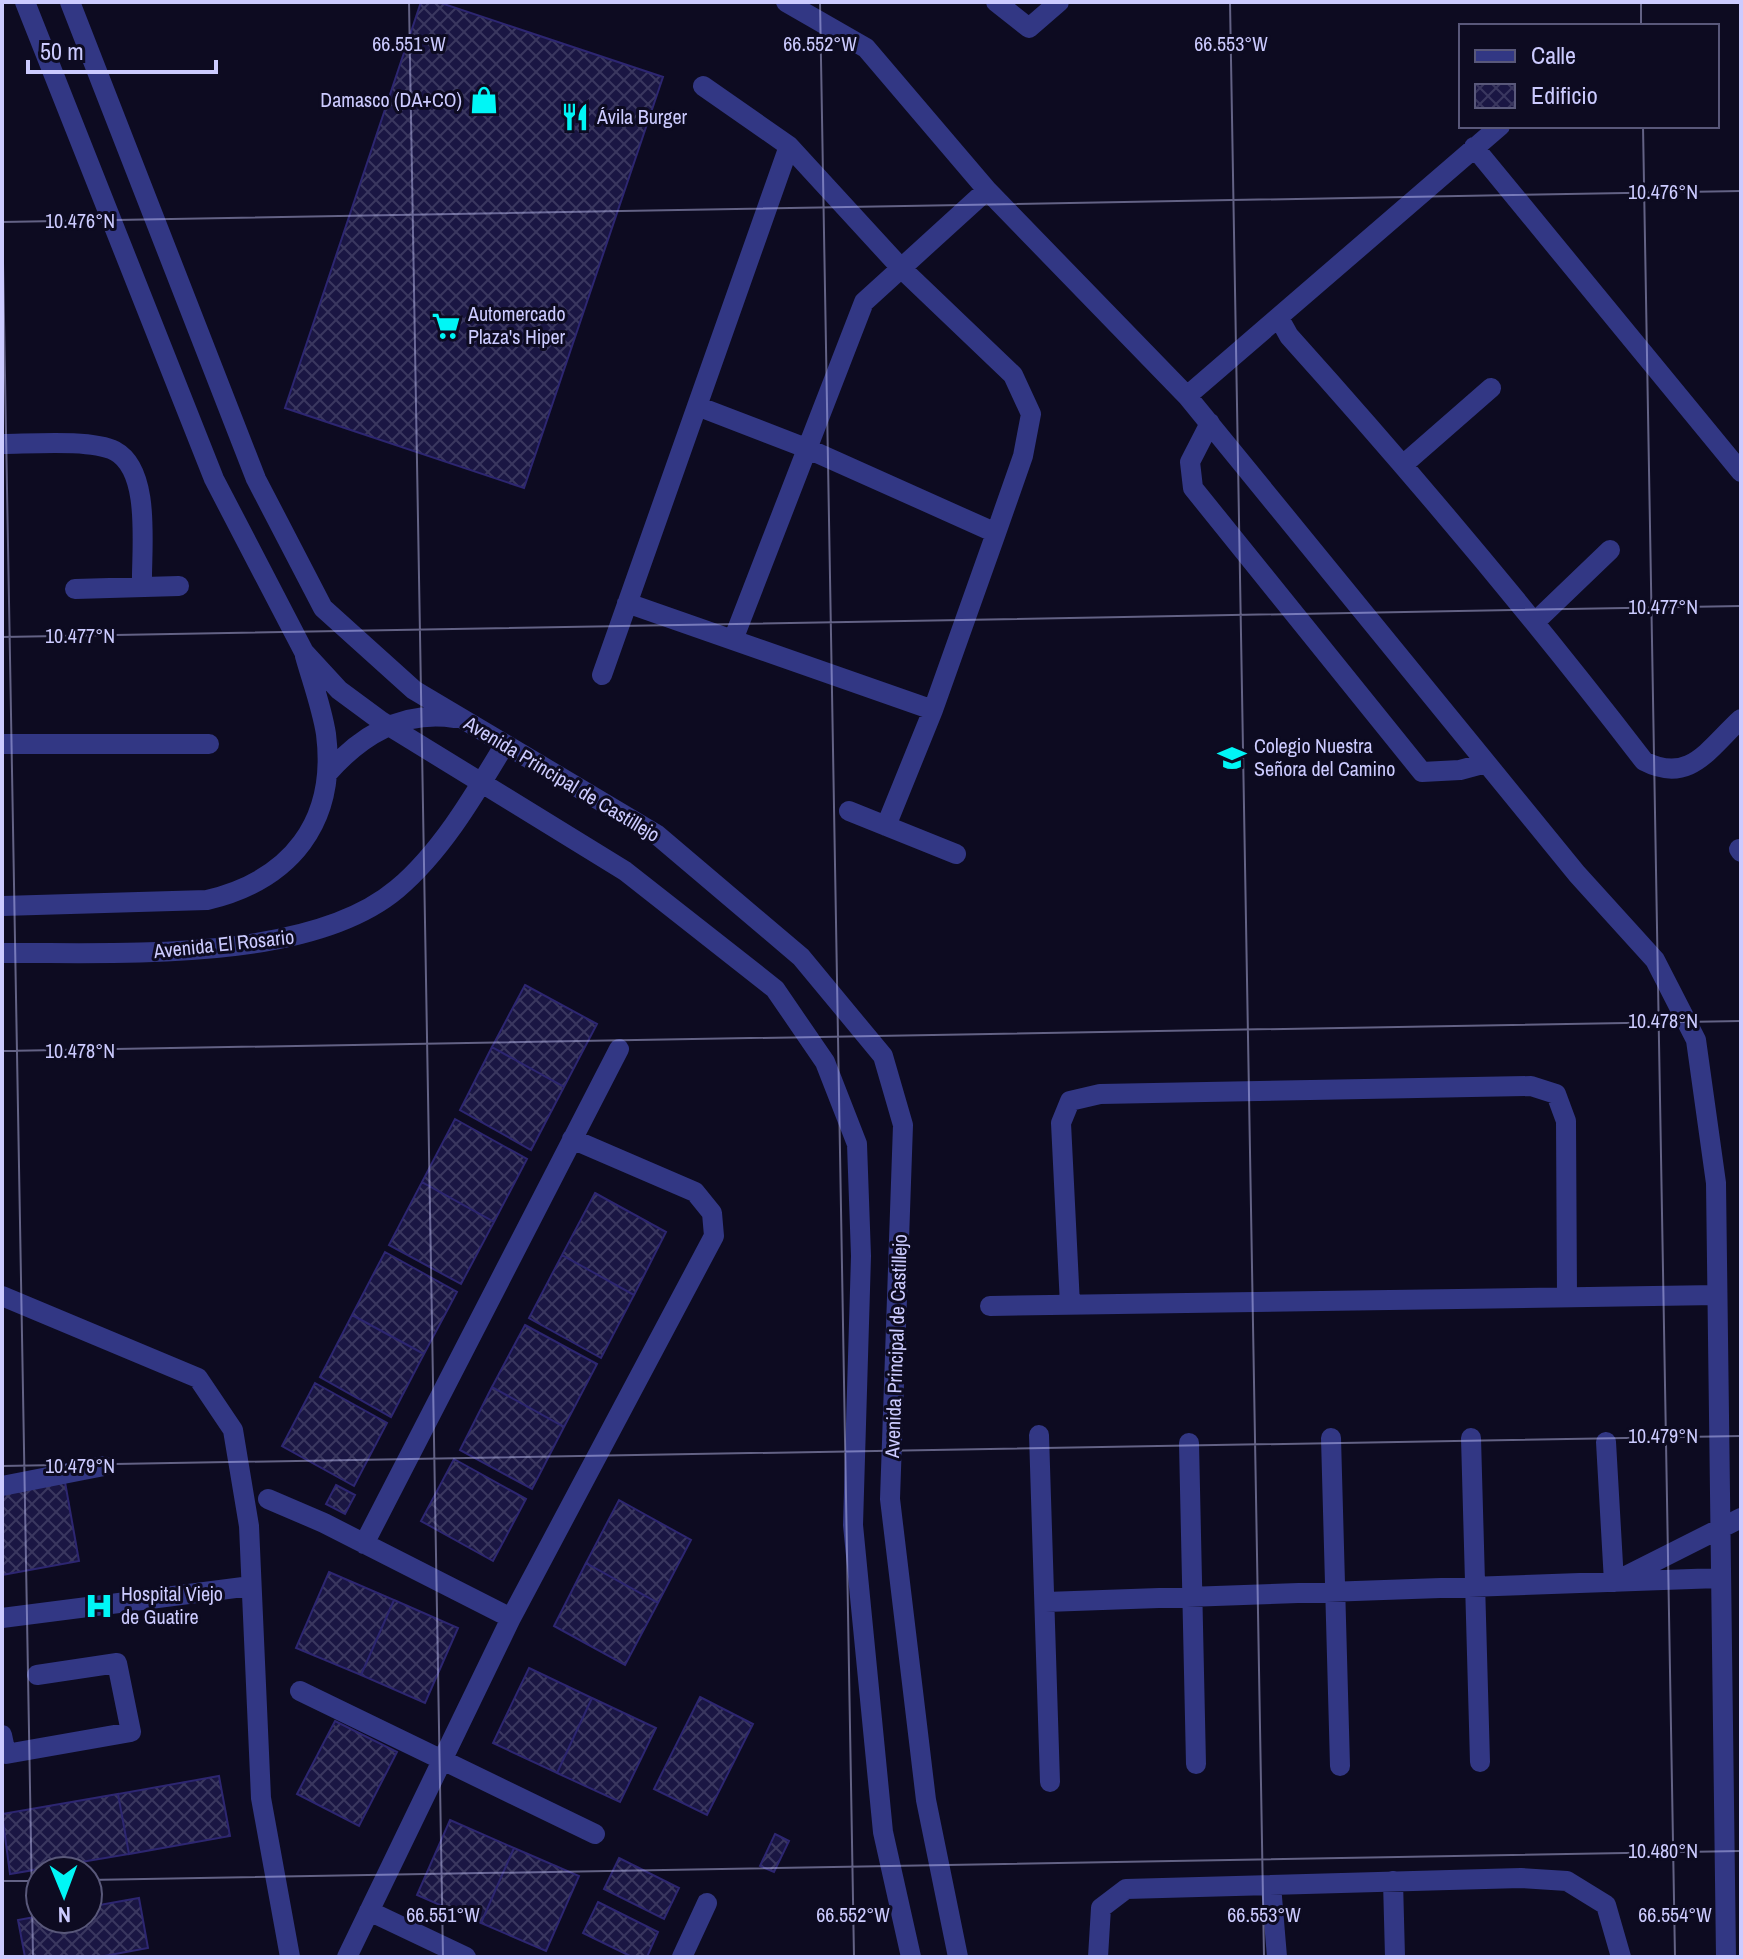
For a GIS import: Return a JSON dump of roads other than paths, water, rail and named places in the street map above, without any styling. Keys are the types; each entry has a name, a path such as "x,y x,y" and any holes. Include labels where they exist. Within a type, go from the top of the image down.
{"street":[{"name":"Avenida Principal de Castillejo","path":"25,2 214,479 304,652 339,690 388,726 625,871 775,989 825,1062 857,1144 861,1256 853,1525 883,1832 911,1957"},
{"name":"Avenida Principal de Castillejo","path":"70,2 256,479 323,608 360,645 414,690 656,834 801,957 883,1056 903,1125 890,1499 926,1800 958,1957"},
{"path":"786,2 866,48 987,190 1187,396 1577,874 1655,960 1696,1040 1716,1183 1726,1957"},
{"path":"996,2 1029,28 1059,2"},
{"path":"703,86 789,146 901,268 1013,375 1031,414 1023,456 996,533 933,710 886,826"},
{"path":"1187,396 1498,128"},
{"path":"602,675 789,146"},
{"path":"1474,147 1741,472"},
{"path":"733,640 864,302 987,190"},
{"path":"1279,318 1289,336 1404,464 1536,621 1644,761 1665,772 1688,767 1741,719"},
{"path":"1404,464 1491,388"},
{"path":"697,406 806,448 996,533"},
{"path":"1210,423 1190,462 1193,488 1422,772 1460,770 1486,763"},
{"path":"2,444 99,447 116,451 130,466 141,490 142,586"},
{"path":"1536,621 1610,550"},
{"path":"75,589 179,586"},
{"path":"627,603 933,710"},
{"path":"2,906 207,900 240,892 273,875 311,830 327,774 326,733 304,652"},
{"path":"327,774 353,749 406,718 432,715 466,720"},
{"path":"2,744 209,744"},
{"name":"Avenida El Rosario","path":"2,953 138,952 270,942 309,935 370,909 398,888 435,848 505,744"},
{"path":"849,811 956,854"},
{"path":"364,1544 619,1049"},
{"path":"1070,1305 1061,1123 1070,1101 1100,1094 1515,1086 1531,1086 1556,1094 1566,1121 1567,1298"},
{"path":"347,1957 511,1618 714,1236 712,1213 695,1192 572,1139"},
{"path":"990,1306 1717,1295"},
{"path":"2,1296 198,1378 233,1430 249,1526 261,1798 290,1957"},
{"path":"1039,1435 1050,1782"},
{"path":"1331,1438 1340,1766"},
{"path":"1471,1438 1480,1762"},
{"path":"1606,1442 1614,1582"},
{"path":"1189,1443 1196,1764"},
{"path":"2,1486 104,1466"},
{"path":"268,1499 511,1618"},
{"path":"1614,1582 1741,1518"},
{"path":"1046,1602 1719,1578"},
{"path":"2,1618 251,1586"},
{"path":"2,1735 6,1754 131,1732 117,1663 37,1675"},
{"path":"300,1691 595,1834"},
{"path":"1098,1957 1101,1908 1126,1889 1521,1878 1567,1881 1606,1905 1621,1957"},
{"path":"1393,1881 1395,1957"},
{"path":"1271,1885 1277,1957"},
{"path":"682,1957 707,1903"},
{"path":"369,1911 466,1957"}],"place":[{"name":"Damasco (DA+CO)","path":"484,100"},
{"name":"Ávila Burger","path":"575,117"},
{"name":"Automercado Plaza's Hiper","path":"446,326"},
{"name":"Colegio Nuestra Señora del Camino","path":"1232,758"},
{"name":"Hospital Viejo de Guatire","path":"99,1606"}]}
